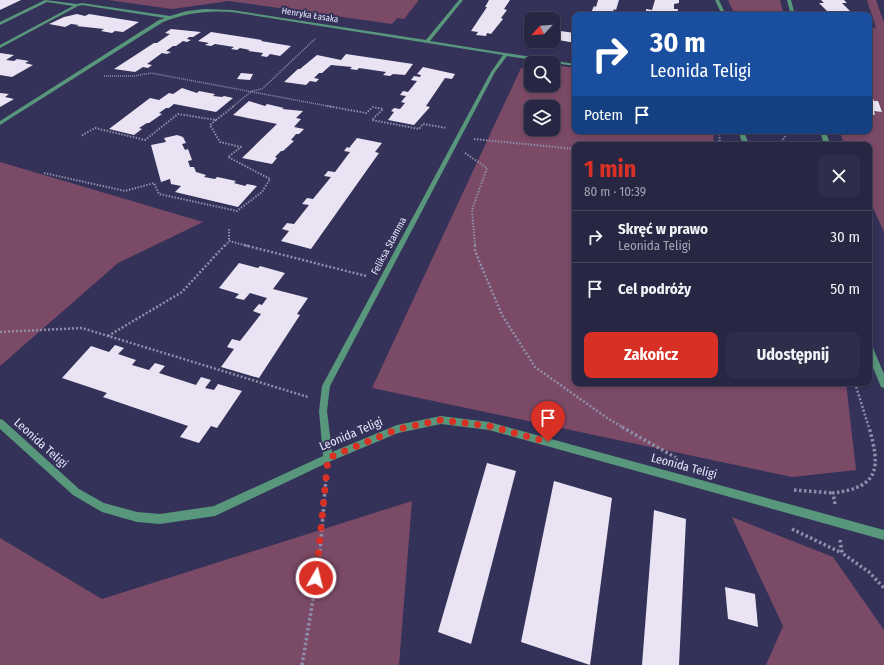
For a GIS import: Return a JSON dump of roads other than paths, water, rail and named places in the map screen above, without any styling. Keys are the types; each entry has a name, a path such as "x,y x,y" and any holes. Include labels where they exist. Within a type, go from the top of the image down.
{"street":[{"path":"0,24 48,0 170,17"},
{"path":"428,41 461,0"},
{"path":"717,0 723,12"},
{"path":"789,0 792,12"},
{"path":"0,47 77,5"},
{"name":"Henryka Łasaka","path":"0,124 161,21 170,17 198,10 232,11 572,65"},
{"name":"Feliksa Stamma","path":"328,458 323,411 326,386 493,72 506,54"},
{"path":"872,355 884,384"},
{"name":"Leonida Teligi","path":"0,423 80,495 102,508 137,517 160,519 215,511 328,458 398,429 441,420 489,426 884,535"}]}
